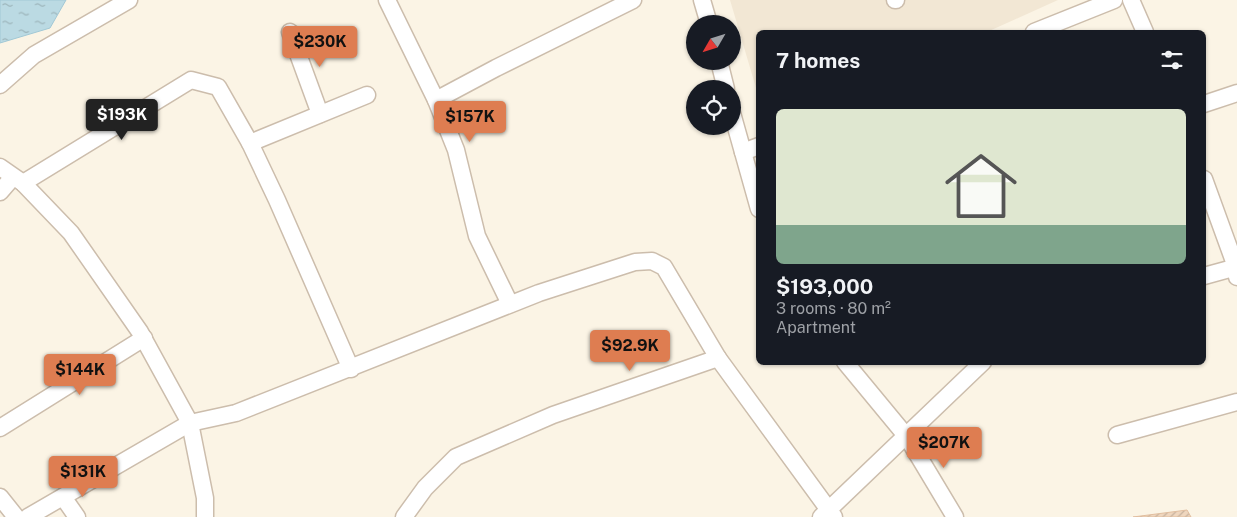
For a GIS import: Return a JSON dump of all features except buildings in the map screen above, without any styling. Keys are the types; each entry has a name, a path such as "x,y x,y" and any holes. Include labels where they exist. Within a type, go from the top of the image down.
{"street":[{"path":"0,85 34,56 129,0"},
{"path":"387,0 436,100 456,150 477,236 510,304"},
{"path":"436,100 633,0"},
{"path":"702,0 706,15"},
{"path":"1039,30 1114,0"},
{"path":"1131,0 1144,30"},
{"path":"290,32 320,114"},
{"path":"0,192 191,80 218,87 250,143 278,200 351,369"},
{"path":"1206,103 1237,93"},
{"path":"250,143 367,95"},
{"path":"738,135 756,198"},
{"path":"743,152 756,147"},
{"path":"0,166 18,180 71,233 144,338 190,423 205,498 205,517"},
{"path":"1206,185 1237,270 1206,276"},
{"path":"28,517 190,423 236,414 538,293 635,262 652,262 664,267 718,358 828,514 980,365"},
{"path":"0,428 144,338"},
{"path":"404,517 425,488 456,457 552,415 718,358"},
{"path":"847,365 907,437 955,517"},
{"path":"1117,435 1237,402"},
{"path":"0,497 16,517"},
{"path":"63,497 78,517"}],"shaded area":[{"path":"730,0 1058,0 991,30 756,30 756,88 741,37 741,15 734,15"}],"water":[{"path":"0,0 66,0 50,28 0,43"}]}
